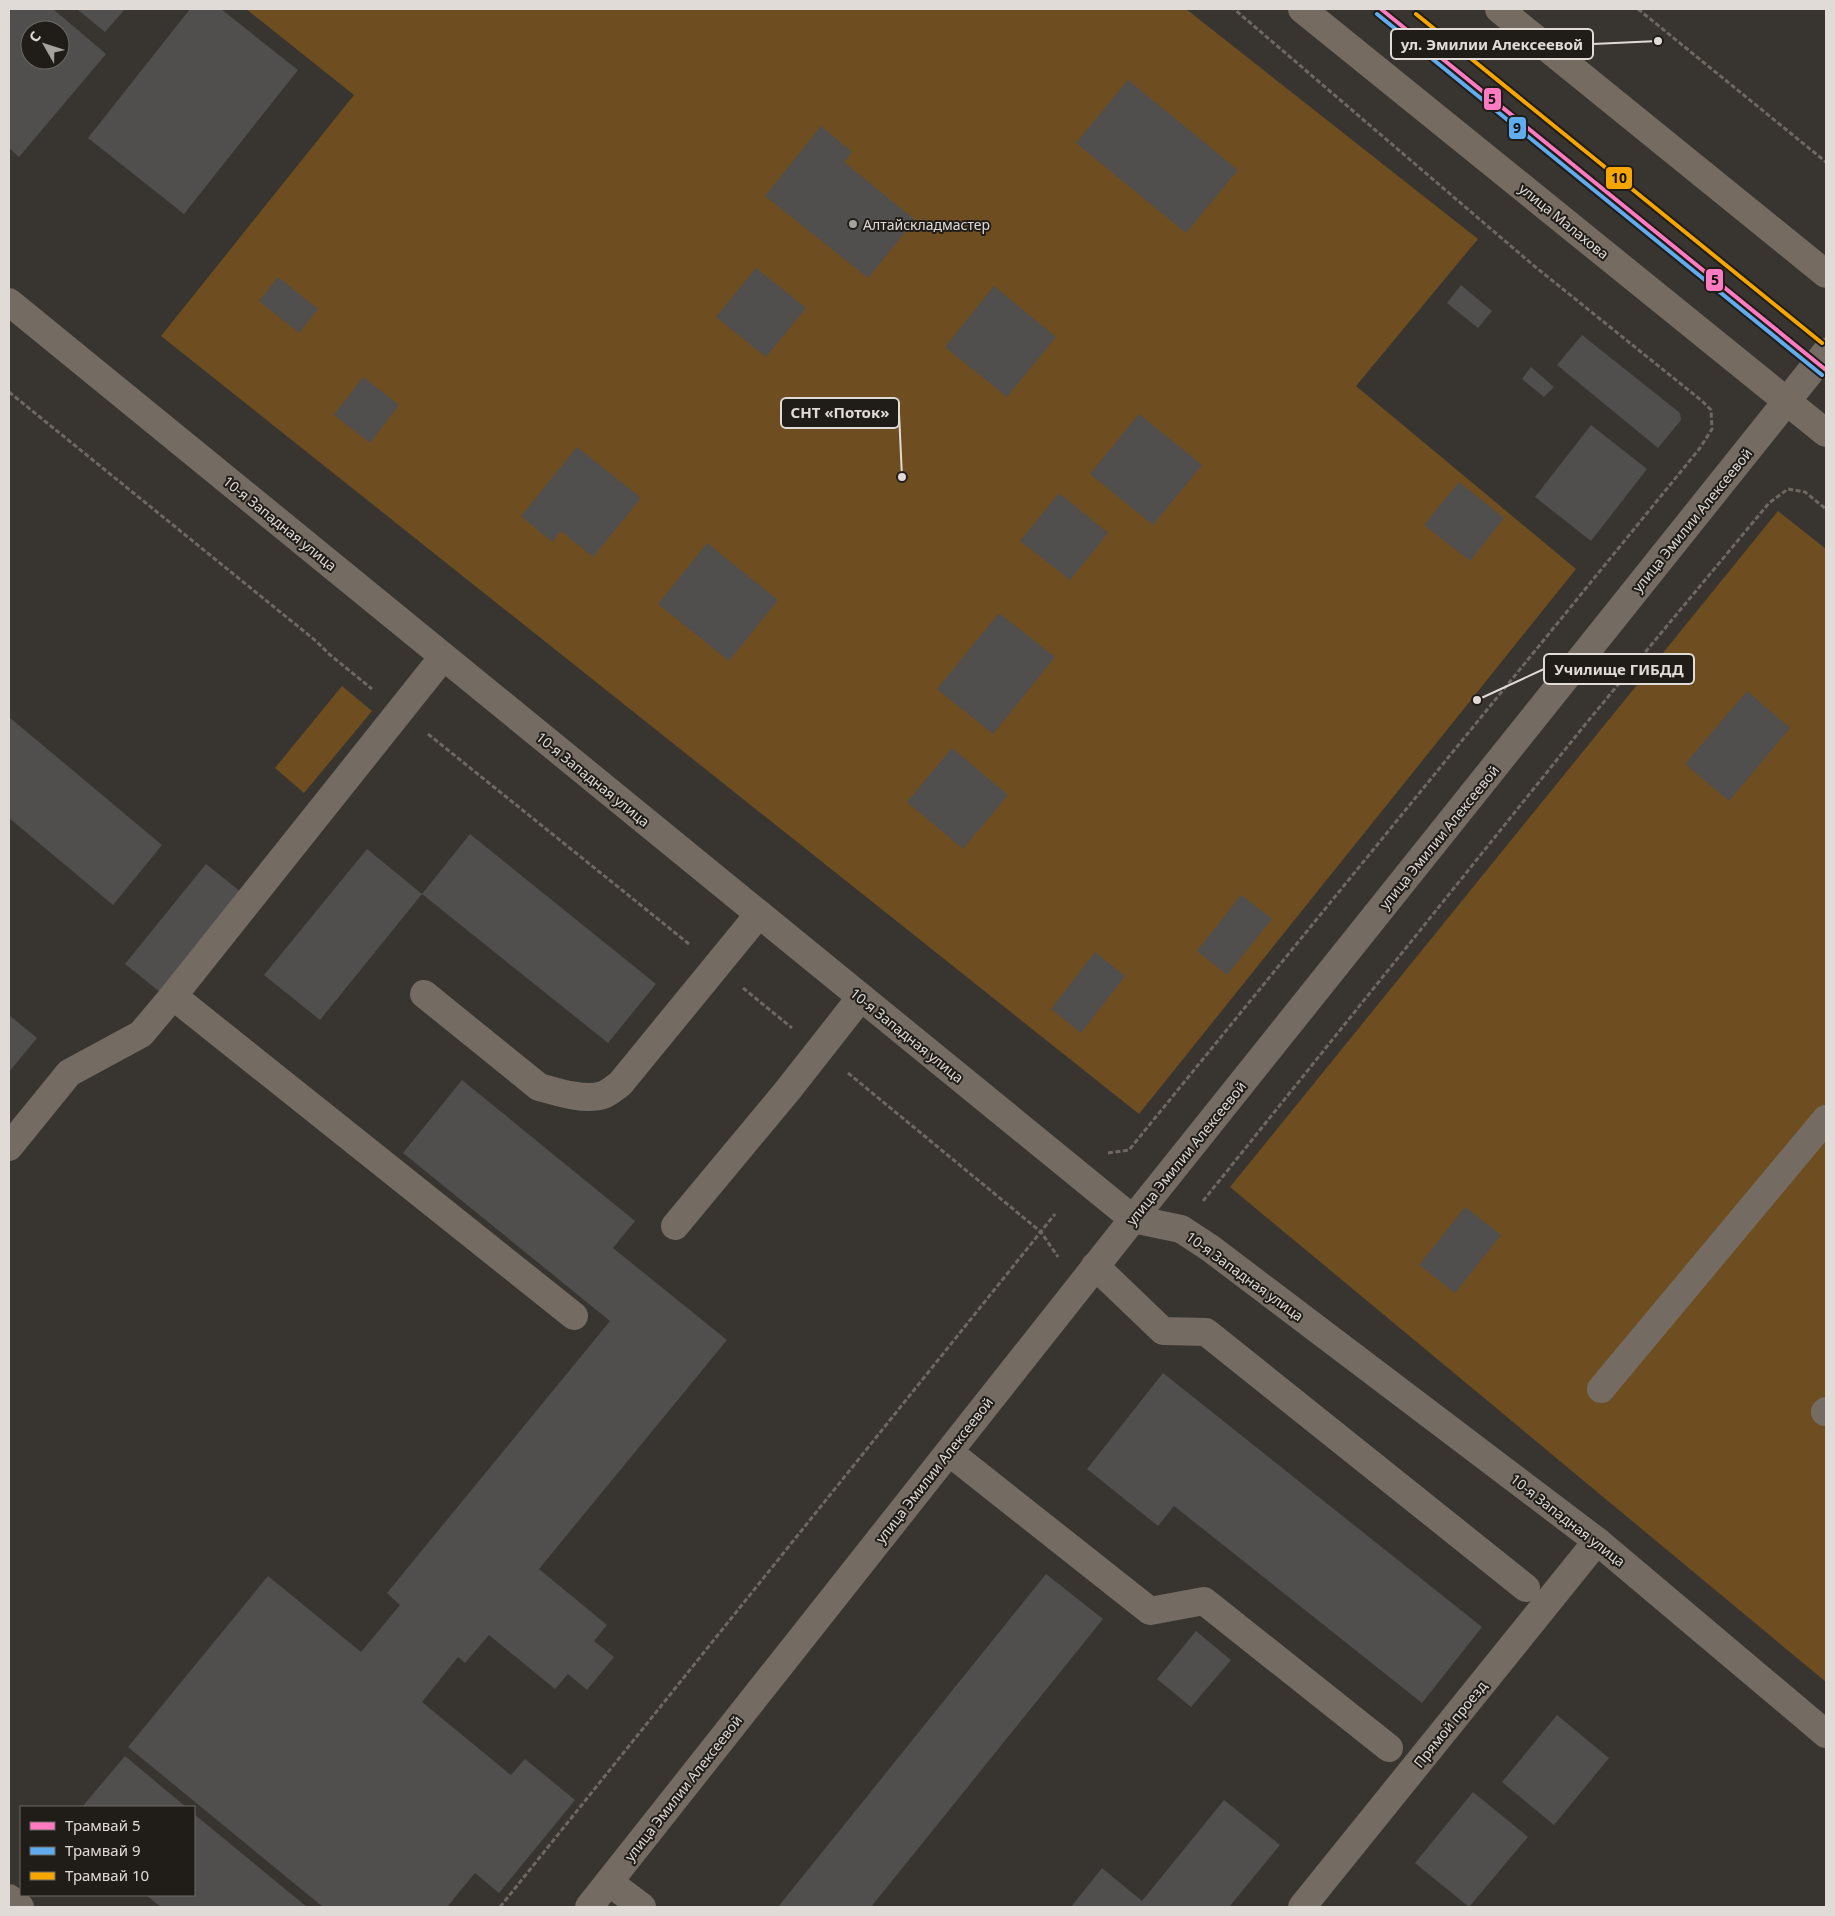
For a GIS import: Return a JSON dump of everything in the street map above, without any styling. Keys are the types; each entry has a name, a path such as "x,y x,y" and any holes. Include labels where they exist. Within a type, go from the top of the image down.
{"main road":[{"name":"улица Малахова","path":"1302,9 1826,433"},
{"path":"1499,9 1826,274"}],"street":[{"name":"10-я Западная улица","path":"9,302 1133,1219 1180,1229 1210,1248 1597,1541 1826,1734"},
{"name":"улица Эмилии Алексеевой","path":"589,1907 1095,1266 1826,352"},
{"path":"9,1147 68,1073 141,1034 443,657"},
{"path":"424,994 539,1087 561,1094 602,1095 620,1084 760,914"},
{"path":"173,996 574,1316"},
{"path":"675,1226 861,997"},
{"path":"1601,1389 1826,1119"},
{"path":"1095,1266 1163,1331 1206,1332 1526,1588"},
{"path":"948,1452 1150,1611 1204,1600 1388,1748"},
{"name":"Прямой проезд","path":"1302,1907 1597,1541"},
{"path":"609,1882 642,1907"},
{"path":"9,1898 20,1907"}],"path":[{"path":"1104,1153 1129,1150 1700,448 1712,429 1711,410 1702,401 1533,265 1234,9"},
{"path":"1638,9 1826,162"},
{"path":"9,392 1041,1232 1059,1259"},
{"path":"1180,1229 1588,721 1769,503 1788,489 1805,492 1826,509"},
{"path":"500,1907 1055,1214"}],"shaded area":[{"path":"246,9 1186,9 1478,239 1356,386 1576,569 1139,1114 161,336 354,95"},
{"path":"1778,511 1826,549 1826,1682 1230,1187"},
{"path":"342,686 372,711 304,793 275,768"}],"building":[{"path":"9,9 53,9 66,20 20,20 20,70 70,70 70,23 106,54 19,157 9,148"},
{"path":"77,9 125,9 105,32"},
{"path":"190,9 221,9 298,70 184,214 88,138"},
{"path":"1128,80 1238,170 1186,233 1076,143"},
{"path":"821,126 852,152 844,162 915,220 868,278 765,196"},
{"path":"756,268 806,308 766,357 716,317"},
{"path":"278,277 318,309 299,333 259,301"},
{"path":"1461,285 1492,311 1478,328 1447,303"},
{"path":"994,286 1056,337 1007,397 945,347"},
{"path":"1582,335 1680,413 1681,420 1658,448 1557,365"},
{"path":"1531,367 1554,387 1544,397 1522,379"},
{"path":"363,377 399,405 370,443 334,415"},
{"path":"1139,414 1202,465 1153,525 1090,474"},
{"path":"1591,425 1647,469 1591,541 1535,497"},
{"path":"577,447 641,498 593,557 561,531 552,542 521,516"},
{"path":"1459,482 1504,518 1470,561 1424,525"},
{"path":"1059,493 1108,533 1070,580 1020,541"},
{"path":"707,543 778,600 729,661 658,604"},
{"path":"999,613 1055,657 993,734 937,689"},
{"path":"1747,691 1790,728 1729,801 1685,764"},
{"path":"9,717 162,845 113,905 9,818"},
{"path":"952,748 1008,795 963,849 907,802"},
{"path":"470,834 656,984 608,1043 422,894"},
{"path":"367,849 422,894 320,1020 264,975"},
{"path":"206,864 241,892 160,992 125,964"},
{"path":"1241,895 1272,919 1227,975 1197,951"},
{"path":"1095,952 1125,976 1081,1033 1051,1009"},
{"path":"9,1015 37,1038 9,1072"},
{"path":"462,1080 635,1221 613,1248 727,1340 539,1569 607,1625 594,1641 614,1657 587,1690 568,1674 555,1689 489,1635 465,1663 458,1657 422,1702 511,1775 525,1759 575,1800 499,1893 475,1873 447,1907 323,1907 128,1747 268,1576 361,1652 400,1605 387,1593 610,1321 403,1153"},
{"path":"1465,1207 1501,1235 1455,1293 1419,1265"},
{"path":"1163,1373 1482,1627 1422,1703 1174,1506 1158,1526 1087,1469"},
{"path":"1046,1574 1103,1619 871,1907 778,1907"},
{"path":"1196,1631 1231,1660 1191,1707 1157,1679"},
{"path":"1557,1715 1609,1758 1554,1825 1502,1782"},
{"path":"125,1756 185,1806 83,1806"},
{"path":"1473,1792 1528,1837 1469,1907 1415,1863"},
{"path":"1224,1800 1280,1845 1229,1907 1071,1907 1102,1868 1142,1901"},
{"path":"195,1815 307,1907 161,1907 147,1896 195,1896"}],"tram line":[{"name":"5","path":"1381,9 1826,370"},
{"name":"9","path":"1377,14 1822,375"},
{"name":"10","path":"1416,14 1822,343"}],"place":[{"name":"ул. Эмилии Алексеевой","path":"1658,41"},
{"name":"Алтайскладмастер","path":"853,224"},
{"name":"СНТ «Поток»","path":"902,477"},
{"name":"Училище ГИБДД","path":"1477,700"}]}
